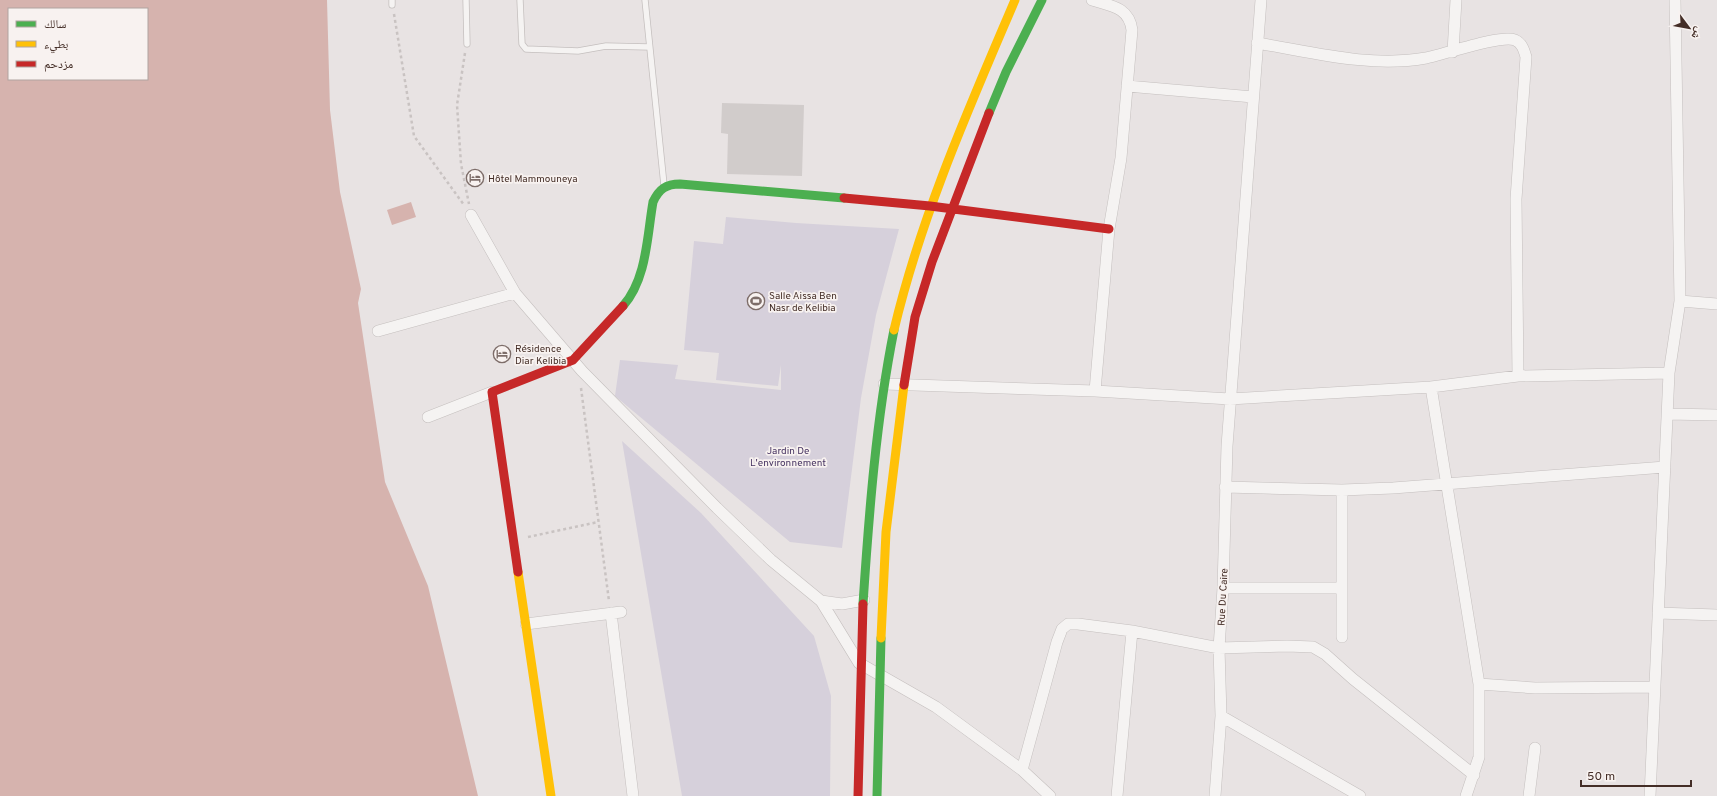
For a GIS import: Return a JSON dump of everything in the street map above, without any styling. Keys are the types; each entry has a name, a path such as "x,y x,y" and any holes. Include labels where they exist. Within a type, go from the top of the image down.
{"main road":[{"path":"858,796 859,663 868,526 884,384 897,313 930,206 963,119 1015,0"},
{"path":"877,796 879,676 886,532 904,385 916,317 932,262 952,209 1004,79 1042,0"},
{"path":"551,796 492,392 573,360 625,304 634,290 641,272 653,202 657,192 664,186 674,184 704,186 930,206 1110,229"}],"street":[{"path":"1092,0 1115,7 1125,13 1130,19 1132,30 1120,158 1110,229 1095,391"},
{"name":"Rue Du Caire","path":"1215,796 1221,716 1219,648 1223,588 1225,487 1230,399 1261,0"},
{"path":"1453,52 1456,0"},
{"path":"1650,796 1669,373 1680,301 1675,0"},
{"path":"1257,43 1367,61 1398,62 1453,52 1488,42 1509,39 1515,40 1521,44 1526,57 1516,200 1518,376"},
{"path":"1127,86 1253,97"},
{"path":"471,215 515,293 582,371 717,508 771,560 821,601 859,663 879,676 936,707 1022,770 1050,796"},
{"path":"378,331 515,293"},
{"path":"1680,301 1717,304"},
{"path":"884,384 1095,391 1230,399 1430,387 1518,376 1669,373"},
{"path":"1430,387 1479,684 1479,757 1466,796"},
{"path":"428,417 492,392"},
{"path":"1668,414 1717,415"},
{"path":"1225,487 1342,490 1446,484 1665,467"},
{"path":"1342,490 1342,637"},
{"path":"1223,588 1341,588"},
{"path":"821,601 842,604 864,600"},
{"path":"526,624 616,612 633,796"},
{"path":"1658,613 1717,615"},
{"path":"1022,770 1062,628 1068,624 1078,624 1132,631 1219,648 1286,646 1313,647 1325,654 1352,679 1474,775"},
{"path":"1117,796 1132,631"},
{"path":"1479,684 1535,688 1654,687"},
{"path":"1221,716 1360,796"},
{"path":"1529,796 1535,748"}],"lane":[{"path":"466,0 467,44"},
{"path":"520,0 522,44 526,49 578,51 606,46 650,47"},
{"path":"645,0 664,186"}],"path":[{"path":"392,2 414,136 471,215"},
{"path":"467,44 457,104 461,164 471,215"},
{"path":"582,371 580,392 598,522 616,612"},
{"path":"514,540 598,522"}],"green space":[{"name":"Jardin De L'environnement","path":"726,217 899,229 876,315 861,398 842,548 790,542 615,396 620,360 678,365 675,379 781,390 781,365 778,386 716,380 719,353 684,350 694,241 723,244"},
{"path":"622,441 701,513 814,636 831,696 830,796 682,796"}],"shaded area":[{"path":"0,0 327,0 330,110 340,192 361,289 358,303 385,482 428,586 478,796 0,796"},
{"path":"411,202 416,217 392,225 387,210"}],"building":[{"path":"722,103 804,105 802,176 727,174 728,134 721,133"}],"traffic: fast":[{"path":"989,113 1006,72 1042,0"},
{"path":"623,306 637,283 645,257 653,202 660,191 667,186 680,184 844,198"},
{"path":"863,604 878,432 882,398 894,330"},
{"path":"877,796 881,638"}],"traffic: slow":[{"path":"894,330 918,246 947,163 1015,0"},
{"path":"881,638 886,532 904,385"},
{"path":"518,572 551,796"}],"traffic: jam":[{"path":"904,385 915,317 932,262 989,113"},
{"path":"844,198 930,206 1109,229"},
{"path":"518,572 492,392 573,360 623,306"},
{"path":"858,796 863,604"}],"place":[{"name":"Hôtel Mammouneya","path":"475,178"},
{"name":"Salle Aissa Ben Nasr de Kelibia","path":"756,301"},
{"name":"Résidence Diar Kelibia","path":"502,354"}]}
